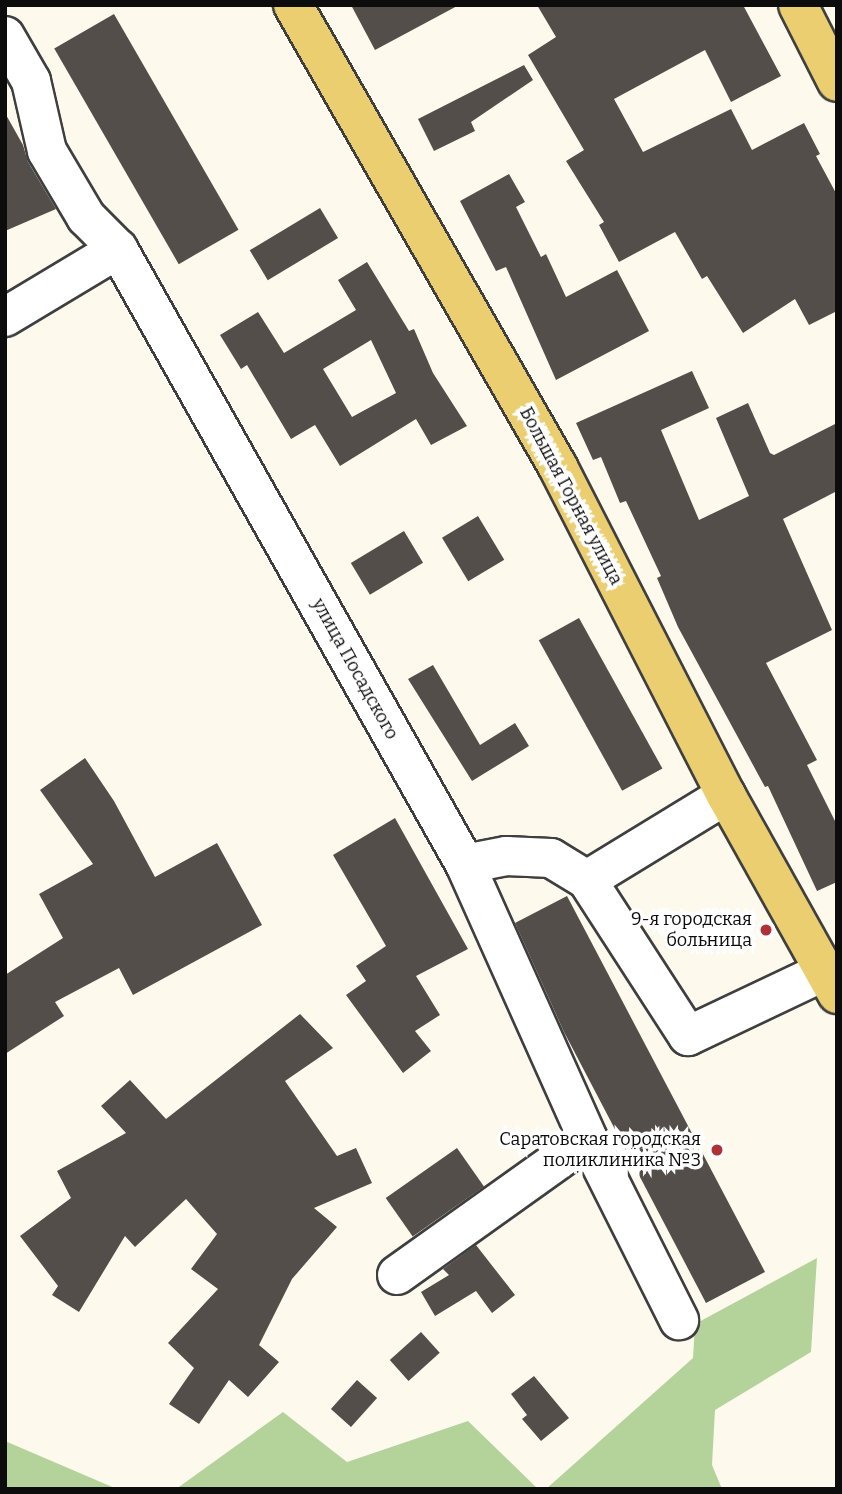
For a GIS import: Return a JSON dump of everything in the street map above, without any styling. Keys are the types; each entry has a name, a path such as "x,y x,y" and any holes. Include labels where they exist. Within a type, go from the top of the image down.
{"main road":[{"name":"Большая Горная улица","path":"293,5 558,467 726,795 831,983"},
{"path":"798,5 837,82"}],"street":[{"name":"улица Посадского","path":"5,36 31,81 47,151 86,217 118,249 465,864 588,1139 679,1320"},
{"path":"5,317 118,249"},
{"path":"587,880 726,795"},
{"path":"465,864 506,856 551,858 587,880 688,1036 831,983"},
{"path":"397,1275 588,1139"}],"green space":[{"path":"817,1258 811,1352 715,1410 712,1465 722,1489 546,1489 693,1358 695,1324"},
{"path":"283,1412 347,1462 468,1421 538,1489 176,1489"},
{"path":"5,1441 117,1489 5,1489"}],"building":[{"path":"351,5 459,5 375,50"},
{"path":"537,5 743,5 781,76 731,102 705,50 614,99 643,152 731,109 752,150 804,123 820,154 816,156 837,195 837,311 809,325 795,299 743,333 707,276 702,279 675,232 619,262 599,225 604,222 566,161 584,150 528,55 556,37"},
{"path":"114,14 239,230 179,264 54,49"},
{"path":"524,65 533,80 471,122 475,131 434,151 418,119"},
{"path":"5,113 23,145 28,162 56,209 5,231"},
{"path":"509,174 525,202 516,207 541,257 546,254 566,297 617,270 649,331 556,380 506,267 496,271 460,201"},
{"path":"320,208 338,238 268,280 250,250"},
{"path":"367,262 409,331 414,329 433,373 467,426 431,445 416,419 340,466 315,425 291,439 247,365 241,369 220,335 258,312 284,353 356,310 338,280","holes":["371,340 396,393 352,417 323,369"]},
{"path":"692,371 709,408 661,430 699,520 749,496 716,418 748,403 770,453 774,455 837,423 837,491 783,519 832,630 766,663 817,760 807,765 837,825 837,882 817,891 768,786 765,787 678,627 657,578 661,576 626,501 620,503 601,457 593,460 576,423"},
{"path":"478,516 504,560 468,581 442,538"},
{"path":"404,531 423,563 370,595 351,563"},
{"path":"579,618 662,768 622,791 539,640"},
{"path":"433,665 480,745 515,723 529,746 472,781 408,679"},
{"path":"85,758 114,801 155,877 217,843 262,925 133,995 119,968 55,1002 64,1016 5,1054 5,975 63,938 39,894 93,864 40,790"},
{"path":"395,818 468,949 416,976 440,1015 415,1031 431,1051 403,1073 346,995 366,981 356,966 386,946 333,855"},
{"path":"567,896 765,1272 706,1303 564,1032 515,923"},
{"path":"300,1014 333,1048 285,1081 337,1156 356,1148 372,1183 314,1208 337,1227 292,1279 259,1345 279,1362 248,1397 229,1380 199,1424 169,1404 194,1368 168,1343 218,1289 191,1269 217,1234 186,1199 135,1247 125,1236 79,1312 52,1295 58,1286 20,1236 71,1198 57,1171 126,1133 101,1106 130,1080 166,1119"},
{"path":"457,1148 484,1187 413,1236 386,1198"},
{"path":"476,1245 515,1295 492,1313 476,1291 435,1316 421,1292 449,1275 443,1269"},
{"path":"421,1332 440,1353 409,1381 390,1360"},
{"path":"534,1376 569,1418 541,1441 522,1419 527,1415 511,1394"},
{"path":"357,1380 377,1398 351,1427 331,1409"}],"place":[{"name":"9-я городская больница","path":"766,930"},
{"name":"Саратовская городская поликлиника №3","path":"717,1150"}]}
